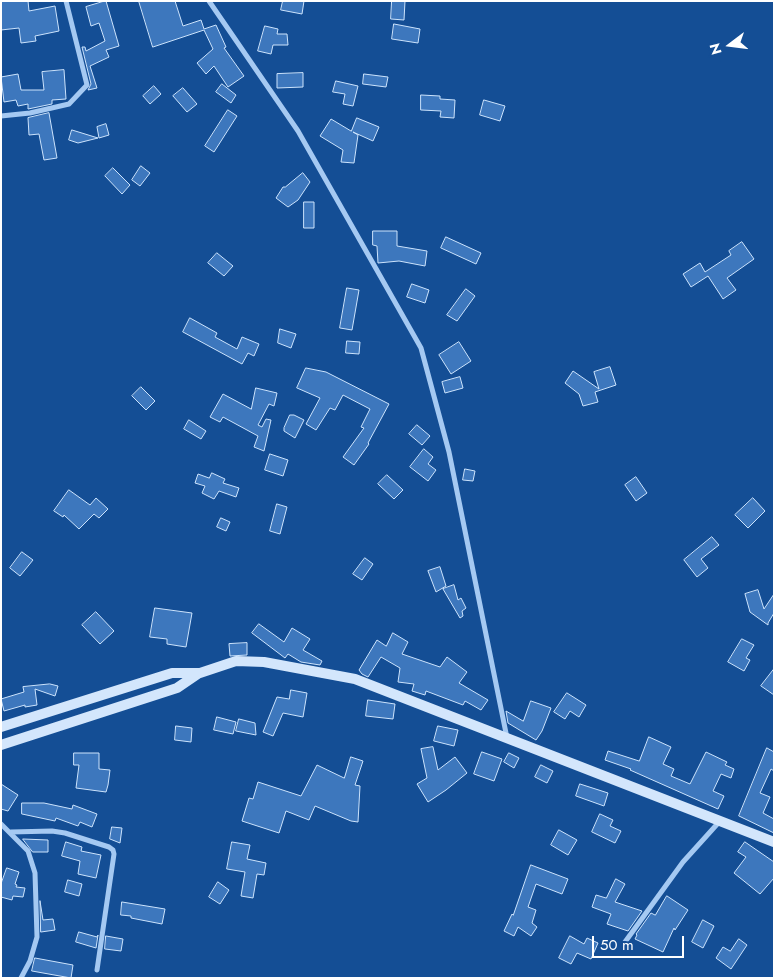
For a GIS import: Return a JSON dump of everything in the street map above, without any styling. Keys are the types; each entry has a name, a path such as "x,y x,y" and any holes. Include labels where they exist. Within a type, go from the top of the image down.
{"main road":[{"path":"1,745 177,688 200,673 236,661 264,662 355,679 774,842"},
{"path":"1,727 172,673 200,673"}],"street":[{"path":"1,116 69,104 87,85 66,1"},
{"path":"209,1 298,131 421,348 449,452 507,738"},
{"path":"625,942 683,862 720,821"},
{"path":"1,824 28,851 35,873 37,937 30,961 21,978"},
{"path":"10,832 52,831 65,833 109,846 113,850 114,854 97,970"}],"building":[{"path":"1,1 28,1 29,11 55,6 59,31 35,36 36,41 21,43 19,28 1,30"},
{"path":"106,1 119,46 106,50 109,57 90,66 97,88 88,90 91,84 82,47 85,47 86,51 105,41 99,23 91,26 86,7"},
{"path":"139,1 175,1 183,26 201,20 204,29 216,25 226,47 224,48 244,76 228,87 214,66 206,74 197,63 213,49 204,30 153,47"},
{"path":"283,1 304,1 302,14 281,10"},
{"path":"392,1 405,1 404,20 391,19"},
{"path":"394,24 420,29 418,43 392,39"},
{"path":"265,26 278,29 277,34 287,34 288,45 273,45 271,54 258,51"},
{"path":"64,70 66,99 52,100 52,104 28,109 28,104 18,106 16,100 4,102 1,77 18,74 21,90 44,90 42,72"},
{"path":"303,73 303,87 277,88 277,74"},
{"path":"364,74 388,77 386,87 363,84"},
{"path":"336,81 358,86 353,106 343,104 345,94 333,92"},
{"path":"222,84 236,95 231,103 216,92"},
{"path":"154,86 161,94 150,104 143,96"},
{"path":"183,88 197,104 187,112 173,96"},
{"path":"421,95 440,96 440,99 455,100 454,118 440,117 441,111 421,110"},
{"path":"484,100 505,106 500,121 480,115"},
{"path":"228,110 237,116 214,152 205,146"},
{"path":"49,113 57,158 44,160 39,134 29,135 28,118"},
{"path":"357,118 379,127 373,141 353,132 358,135 354,163 341,162 343,150 320,136 331,119 351,131"},
{"path":"106,124 109,135 99,138 97,127"},
{"path":"72,130 98,138 78,143 69,140"},
{"path":"141,166 150,173 140,186 132,180"},
{"path":"113,168 130,185 122,194 105,176"},
{"path":"303,173 310,182 298,200 288,207 276,198 283,187"},
{"path":"304,202 314,202 314,228 304,228"},
{"path":"373,231 397,231 397,246 427,251 425,266 399,261 378,263 377,246 373,245"},
{"path":"446,237 481,253 476,264 441,248"},
{"path":"742,242 754,259 727,278 736,290 723,299 708,276 691,287 683,274 700,263 705,272 731,255 729,251"},
{"path":"217,253 233,266 224,276 208,263"},
{"path":"412,284 429,290 425,303 407,297"},
{"path":"347,288 359,290 352,330 340,328"},
{"path":"466,289 475,296 457,321 447,315"},
{"path":"190,318 217,333 215,337 237,349 242,337 259,344 254,356 248,353 242,364 183,332"},
{"path":"280,329 296,334 291,348 278,343"},
{"path":"347,341 360,342 359,354 346,353"},
{"path":"459,342 471,361 451,374 439,355"},
{"path":"610,367 616,385 595,392 598,402 583,406 579,394 565,383 573,371 599,389 594,372"},
{"path":"306,368 326,372 389,404 369,444 354,465 343,457 364,428 361,427 370,409 343,395 335,410 330,408 316,430 306,424 320,398 297,388"},
{"path":"460,377 463,388 445,393 442,382"},
{"path":"141,387 155,401 146,410 132,396"},
{"path":"256,388 277,393 274,406 269,404 258,425 262,427 266,419 271,420 264,451 254,447 258,436 223,417 220,422 210,417 223,394 251,409"},
{"path":"290,415 304,420 295,438 284,431"},
{"path":"189,420 206,431 201,439 184,429"},
{"path":"417,425 430,436 422,445 409,434"},
{"path":"424,449 433,457 428,464 436,470 428,481 410,467"},
{"path":"270,454 288,460 283,476 265,470"},
{"path":"465,469 475,471 473,481 463,480"},
{"path":"212,473 225,479 223,483 239,488 236,497 219,491 214,499 202,493 205,486 195,483 198,474 209,478"},
{"path":"387,475 403,490 394,499 378,484"},
{"path":"636,477 647,493 636,501 625,485"},
{"path":"69,490 90,505 96,498 108,509 99,518 94,514 79,529 64,515 63,517 54,511"},
{"path":"753,498 765,511 748,528 735,515"},
{"path":"277,504 287,507 280,534 270,531"},
{"path":"221,518 230,522 226,531 217,527"},
{"path":"712,537 719,545 701,559 708,568 697,577 684,560"},
{"path":"22,552 33,560 20,576 10,568"},
{"path":"365,558 373,564 362,580 353,574"},
{"path":"440,567 446,586 436,592 428,571"},
{"path":"454,585 458,600 461,598 466,608 462,611 463,616 460,618 443,589"},
{"path":"758,590 764,609 774,594 774,613 768,625 750,612 745,594"},
{"path":"155,608 192,613 186,647 167,644 167,639 150,637"},
{"path":"96,612 114,631 100,644 82,625"},
{"path":"259,624 284,642 292,628 310,639 303,650 322,661 320,665 301,662 288,654 285,658 252,633"},
{"path":"393,633 408,642 402,654 440,667 447,657 467,672 459,683 488,700 481,710 465,701 463,705 426,691 425,695 412,691 414,684 398,682 400,668 381,657 368,677 362,674 359,670 377,640 386,646"},
{"path":"742,639 754,645 746,658 750,660 744,671 728,662"},
{"path":"247,643 247,655 230,656 229,644"},
{"path":"774,669 774,695 761,686"},
{"path":"50,684 58,686 55,696 35,689 37,705 25,707 25,705 4,711 1,699 24,692 23,687"},
{"path":"291,690 307,693 303,717 283,713 273,736 263,732 277,697 289,699"},
{"path":"567,693 586,705 579,717 570,711 565,719 554,712"},
{"path":"368,700 395,704 393,719 366,716"},
{"path":"531,701 551,708 542,731 536,740 508,723 506,711 523,721"},
{"path":"217,717 236,722 233,734 214,730"},
{"path":"239,719 255,723 256,735 236,731"},
{"path":"176,726 192,728 191,742 175,740"},
{"path":"438,726 458,730 454,746 434,741"},
{"path":"649,737 671,747 663,764 674,769 671,776 690,784 706,752 727,762 725,765 734,769 731,778 721,774 713,791 724,796 718,809 631,769 605,760 608,751 639,761"},
{"path":"433,747 438,770 455,757 467,773 428,802 417,784 427,778 421,749"},
{"path":"767,748 774,752 774,771 771,769 760,793 770,797 763,813 774,819 774,833 739,816"},
{"path":"482,752 502,759 494,781 474,774"},
{"path":"74,753 99,753 99,769 110,770 106,792 76,788 79,765 74,765"},
{"path":"509,753 519,758 514,768 504,762"},
{"path":"351,757 363,761 355,785 360,786 358,822 351,821 315,806 309,820 286,811 279,833 242,821 249,798 253,799 258,782 301,796 317,765 344,778"},
{"path":"541,765 553,771 547,783 535,777"},
{"path":"1,784 18,795 8,811 1,809"},
{"path":"580,784 608,793 604,806 576,796"},
{"path":"22,803 44,803 72,809 73,805 97,814 92,827 80,822 78,826 56,818 55,821 22,814"},
{"path":"600,814 613,820 610,826 621,831 615,843 592,832"},
{"path":"112,827 122,828 120,843 110,839"},
{"path":"559,830 577,840 568,855 551,845"},
{"path":"23,839 48,840 48,852 33,852"},
{"path":"66,842 82,847 81,851 101,855 96,878 78,874 80,861 62,856"},
{"path":"232,842 250,845 247,859 266,863 264,875 257,874 253,898 241,896 245,872 227,869"},
{"path":"745,842 774,862 774,878 760,894 734,873 746,857 738,852"},
{"path":"531,865 568,879 562,894 536,884 528,907 536,910 532,923 537,927 531,936 518,927 514,936 504,931 513,915"},
{"path":"7,868 19,872 15,884 17,885 16,887 25,888 23,897 13,896 12,900 1,897 1,884"},
{"path":"616,879 625,884 615,902 642,911 628,931 607,924 611,914 592,907 596,895 606,898"},
{"path":"68,880 82,884 79,896 65,892"},
{"path":"218,882 229,890 220,904 209,897"},
{"path":"667,896 688,910 675,930 674,928 663,952 635,939 636,934 651,913 655,915"},
{"path":"40,901 43,920 53,919 55,930 41,932"},
{"path":"122,902 165,909 162,924 121,915"},
{"path":"703,920 714,926 703,948 692,942"},
{"path":"79,932 97,937 98,935 96,948 76,942"},
{"path":"106,936 123,939 121,951 105,949"},
{"path":"570,936 584,944 587,938 598,943 591,959 577,953 571,964 559,958"},
{"path":"739,939 747,945 731,969 716,958 723,947 730,951"},
{"path":"35,958 73,965 71,978 32,971"}]}
